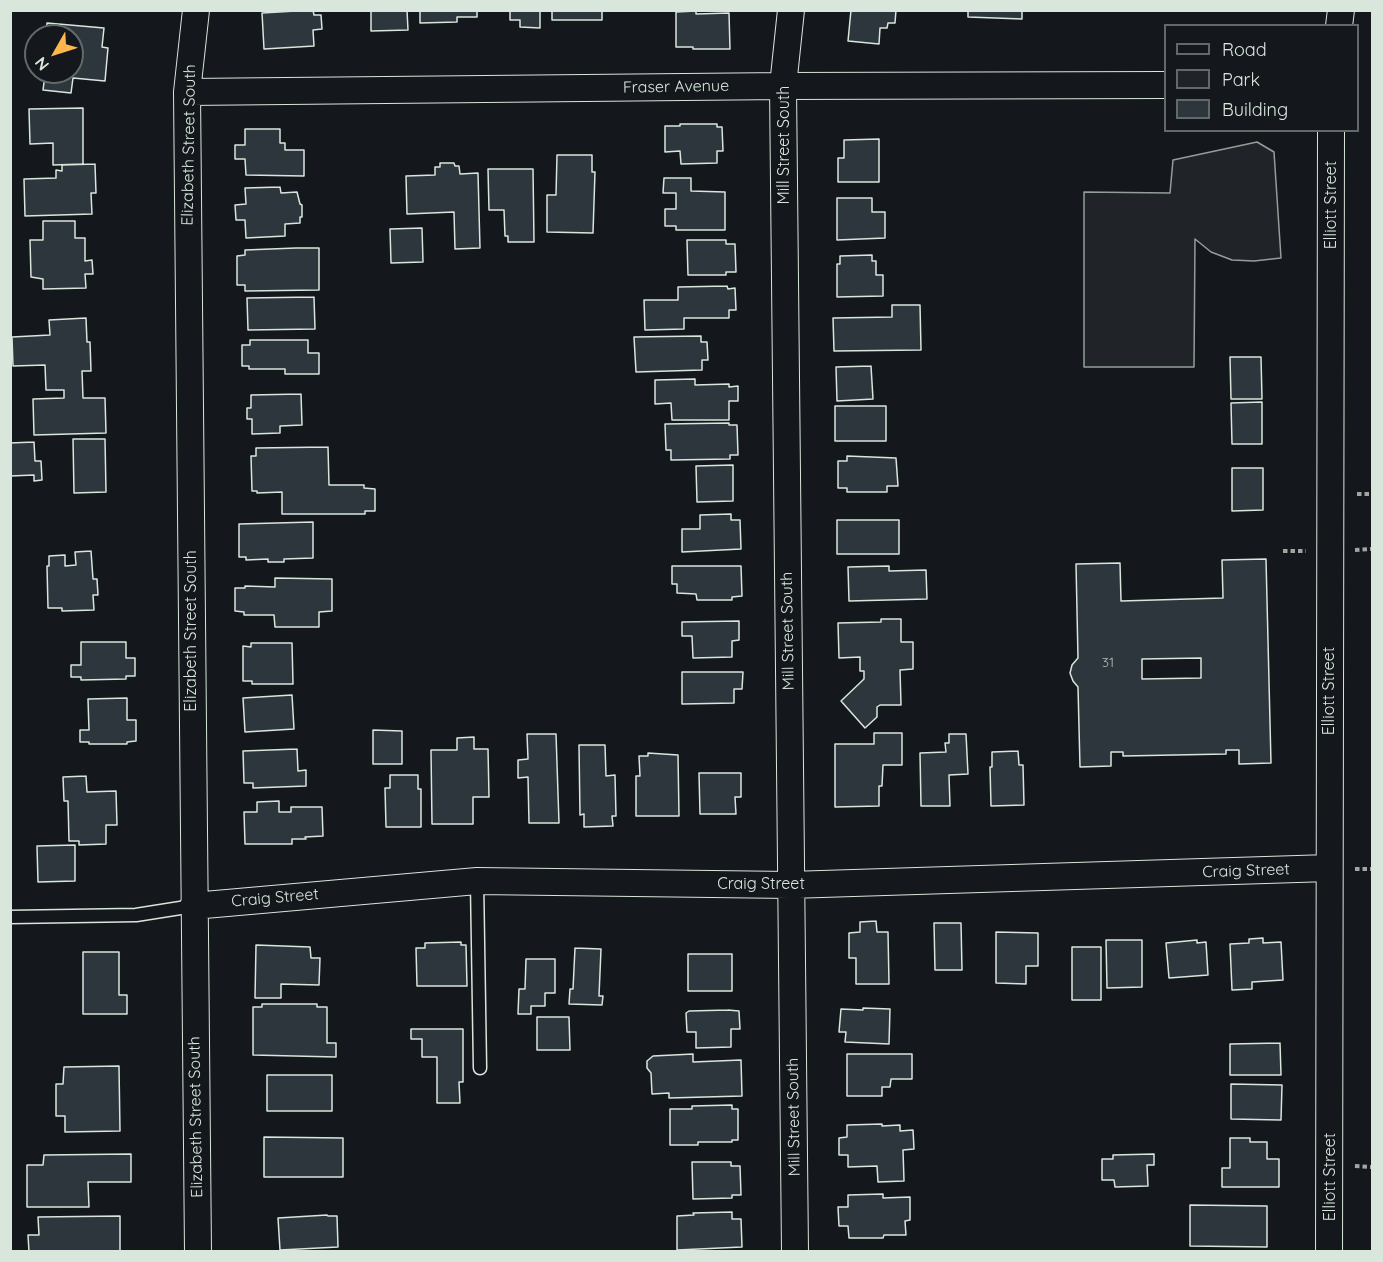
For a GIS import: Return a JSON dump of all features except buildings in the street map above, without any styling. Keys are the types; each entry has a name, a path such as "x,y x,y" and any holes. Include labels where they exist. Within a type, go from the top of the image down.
{"street":[{"name":"Elizabeth Street South","path":"196,10 187,92 198,1251"},
{"name":"Mill Street South","path":"790,10 783,86 795,1251"},
{"name":"Fraser Avenue","path":"187,92 1164,85"},
{"name":"Elliott Street","path":"1329,1251 1331,132"},
{"name":"Craig Street","path":"194,906 477,881 790,885 1329,868"}],"lane":[{"path":"477,881 480,1068"},
{"path":"10,917 136,915 194,906"}],"green space":[{"path":"1257,142 1274,152 1281,258 1254,261 1232,260 1211,252 1195,239 1194,367 1084,367 1084,192 1170,193 1173,160"}]}
